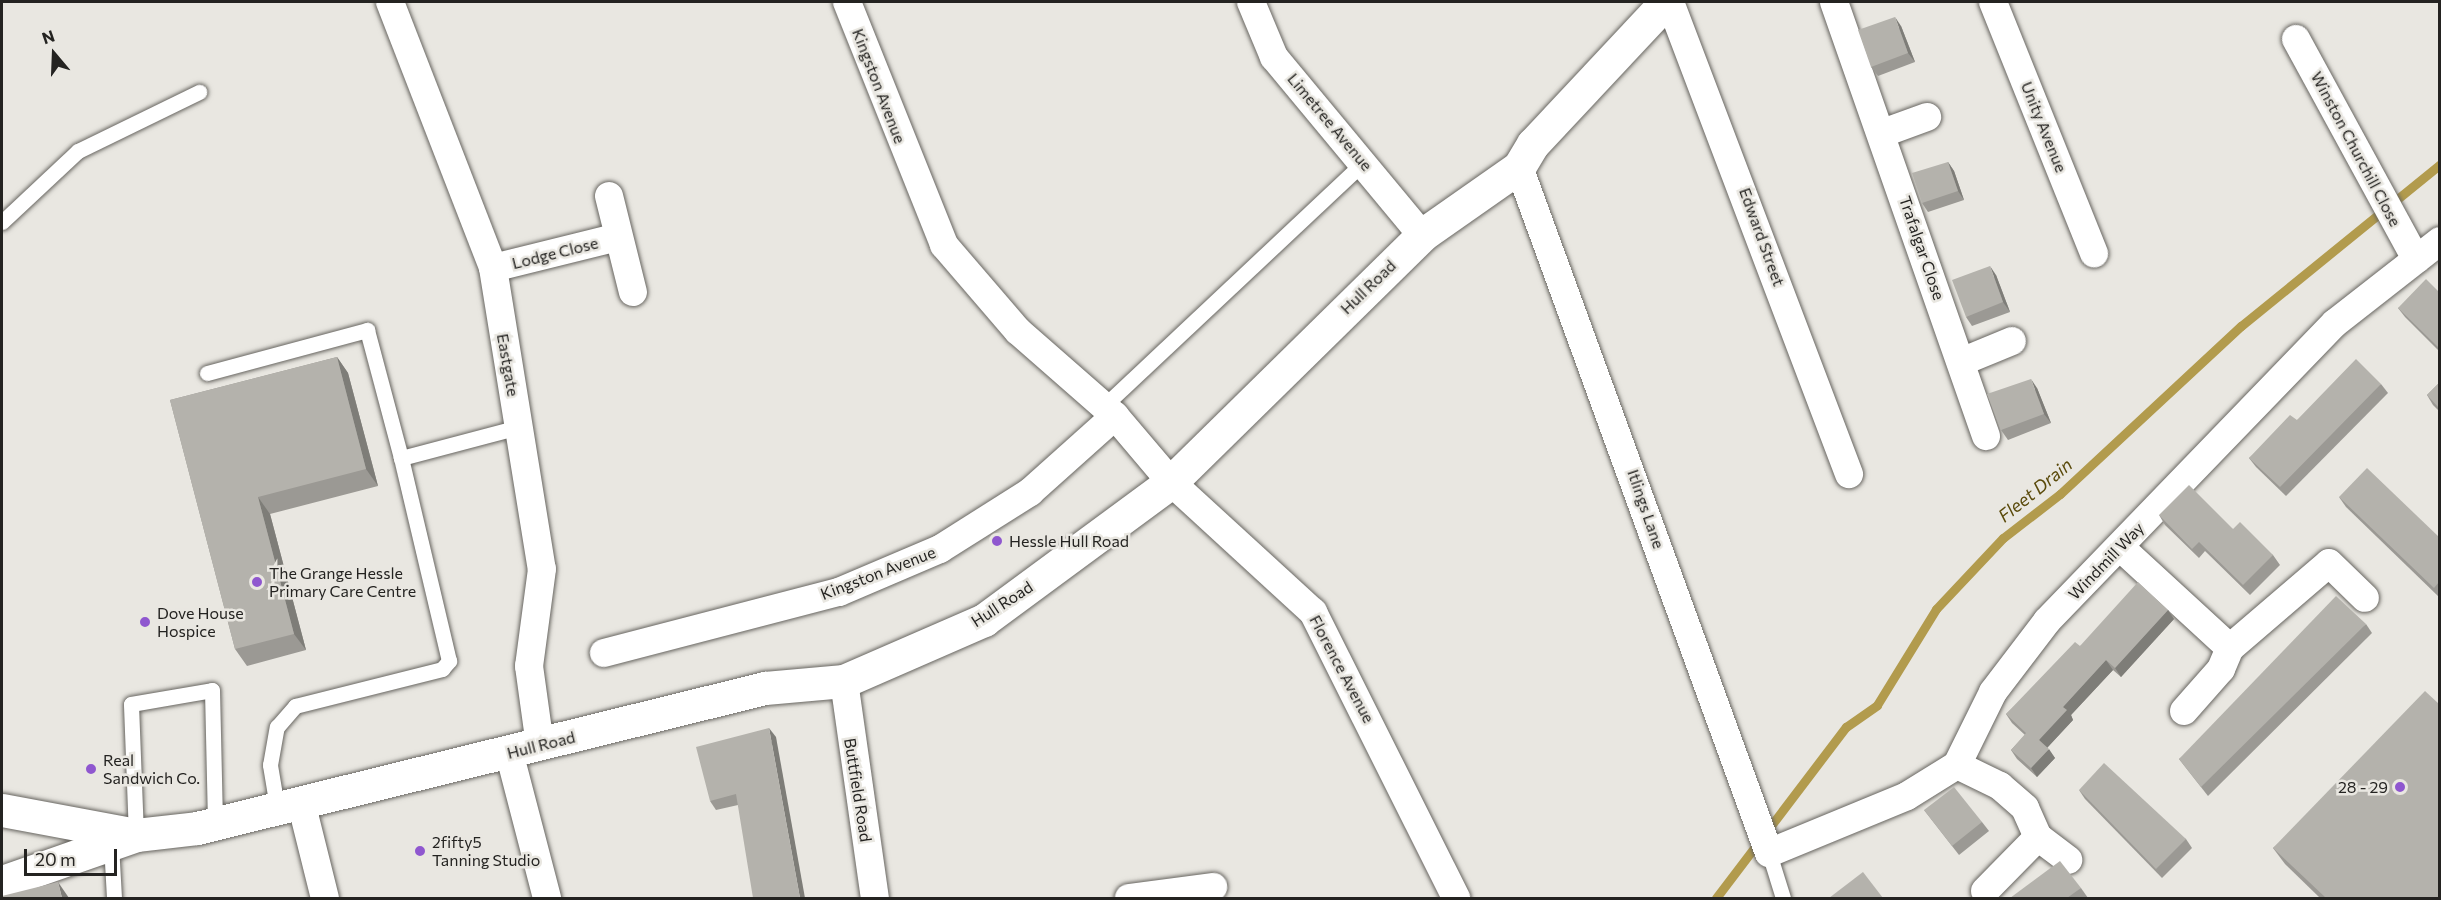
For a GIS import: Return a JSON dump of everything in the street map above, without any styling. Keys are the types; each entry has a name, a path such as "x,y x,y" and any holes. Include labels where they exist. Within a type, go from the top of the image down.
{"street":[{"name":"Eastgate","path":"390,2 493,268 542,569 529,666 525,748 547,898"},
{"name":"Kingston Avenue","path":"847,2 944,244 1018,331 1109,411 1171,482"},
{"name":"Limetree Avenue","path":"1251,2 1274,57 1364,162 1422,235"},
{"name":"Hull Road","path":"124,840 215,823 765,688 844,681 984,620 1171,482 1422,235 1519,168 1533,144 1668,2"},
{"name":"Edward Street","path":"1668,2 1849,474"},
{"name":"Trafalgar Close","path":"1834,2 1882,133 1986,436"},
{"name":"Unity Avenue","path":"1993,2 2094,253"},
{"name":"Winston Churchill Close","path":"2296,39 2397,225 2431,252"},
{"path":"1882,133 1927,117"},
{"name":"Itlings Lane","path":"1519,168 1769,853"},
{"name":"Lodge Close","path":"609,196 633,292"},
{"name":"Lodge Close","path":"493,268 618,237"},
{"name":"Windmill Way","path":"1769,853 1907,796 1956,765 2000,683 2047,621 2335,323 2431,252"},
{"path":"1961,362 2012,341"},
{"name":"Kingston Avenue","path":"604,653 839,592 940,549 1030,492 1109,411"},
{"name":"Florence Avenue","path":"1171,482 1313,612 1456,898"},
{"path":"2120,547 2230,648"},
{"path":"2184,711 2221,669 2230,648 2329,563 2365,598"},
{"name":"Buttfield Road","path":"844,681 875,898"},
{"path":"1956,765 2017,800 2038,837 2068,860"},
{"path":"289,805 325,898"},
{"path":"2,810 124,840"},
{"path":"1985,891 2038,837"},
{"path":"2,882 124,840"},
{"path":"1129,898 1213,887"}],"lane":[{"path":"2,222 78,151 199,92"},
{"path":"1109,411 1364,162"},
{"path":"207,373 367,330 401,458 449,661 442,669 295,706 277,727 270,765 289,805"},
{"path":"401,458 518,427"},
{"path":"114,898 124,840 131,704 213,690 215,823"},
{"path":"1769,853 1783,898"}],"building":[{"path":"1895,17 1908,53 1871,67 1858,30"},
{"path":"1948,162 1958,191 1922,203 1912,173"},
{"path":"1990,266 2003,302 1966,317 1952,280"},
{"path":"2426,279 2439,292 2439,348 2398,308"},
{"name":"The Grange Hessle Primary Care Centre","path":"337,357 366,469 258,497 294,634 235,649 170,400"},
{"path":"2356,359 2381,384 2280,487 2249,458 2290,415 2297,420"},
{"path":"2031,379 2044,414 2001,430 1987,394"},
{"path":"2439,383 2439,408 2427,395"},
{"path":"2367,468 2439,537 2439,582 2434,588 2339,497"},
{"path":"2189,485 2233,529 2240,522 2273,555 2243,585 2199,542 2192,549 2159,515"},
{"path":"2138,582 2168,610 2115,668 2106,660 2063,707 2067,710 2039,740 2049,749 2031,768 2011,750 2026,733 2006,714 2075,642 2080,646"},
{"path":"2336,596 2366,624 2201,787 2179,759"},
{"name":"28 - 29","path":"2425,691 2439,704 2439,897 2326,898 2273,848"},
{"path":"769,728 800,898 753,898 736,794 710,801 696,747"},
{"path":"2104,763 2186,839 2156,869 2079,790"},
{"path":"1954,787 1982,822 1952,846 1924,810"},
{"path":"2060,861 2081,888 2067,898 2010,898"},
{"path":"1863,872 1883,898 1829,898"},
{"path":"58,882 62,898 2,898 2,896"}],"waterway":[{"name":"Fleet Drain","path":"1716,898 1846,727 1877,705 1936,609 2003,538 2060,494 2241,326 2440,164"}],"place":[{"name":"Hessle Hull Road","path":"997,541"},
{"name":"The Grange Hessle Primary Care Centre","path":"257,582"},
{"name":"Dove House Hospice","path":"145,622"},
{"name":"Real Sandwich Co.","path":"91,769"},
{"name":"28 - 29","path":"2400,787"},
{"name":"2fifty5 Tanning Studio","path":"420,851"}]}
